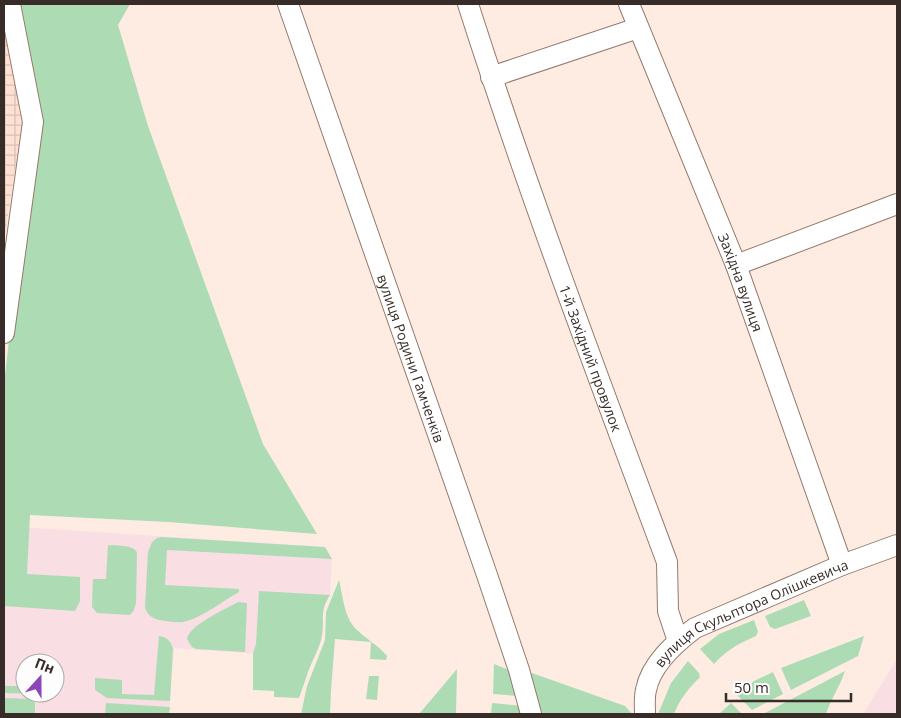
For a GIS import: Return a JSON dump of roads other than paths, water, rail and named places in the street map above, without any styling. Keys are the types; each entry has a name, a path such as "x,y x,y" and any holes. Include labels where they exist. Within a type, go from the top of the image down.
{"street":[{"path":"4,333 33,122 10,4"},
{"name":"вулиця Родини Гамченків","path":"288,4 487,575 519,670 531,714"},
{"name":"1-й Західний провулок","path":"468,4 550,248 667,562 668,611 678,641"},
{"name":"Західна вулиця","path":"630,4 638,28 736,266 842,565"},
{"path":"491,77 638,28"},
{"path":"736,266 897,204"},
{"name":"вулиця Скульптора Олішкевича","path":"646,714 646,689 659,662 678,641 694,628 842,565 897,545"}]}
